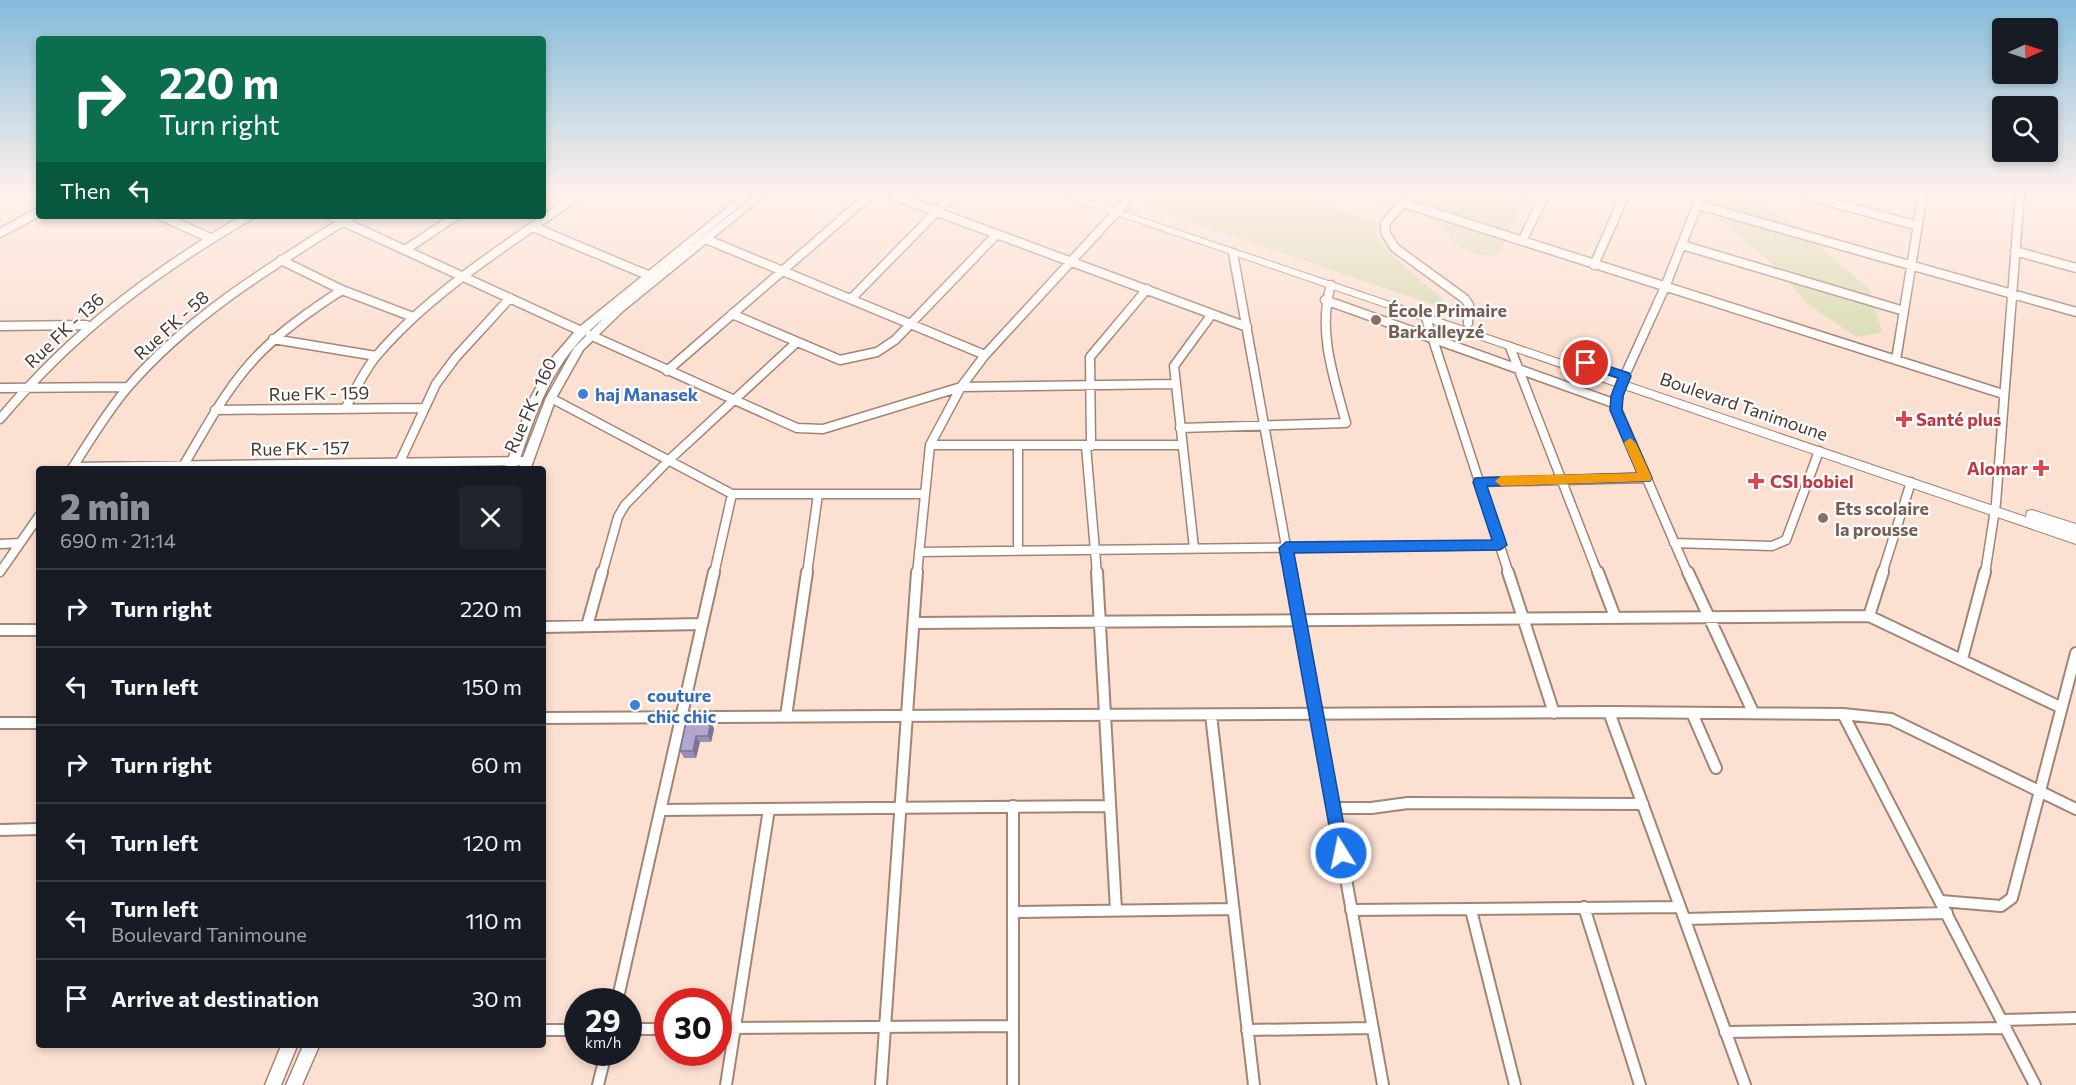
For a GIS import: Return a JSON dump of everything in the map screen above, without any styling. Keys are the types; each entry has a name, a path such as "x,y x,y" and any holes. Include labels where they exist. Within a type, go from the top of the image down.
{"main road":[{"name":"Rue FK - 160","path":"511,465 536,397 574,346 650,276 689,244"},
{"name":"Rue FK - 160","path":"586,333 703,244"},
{"name":"Boulevard Tanimoune","path":"1208,244 1510,347 1623,380 1995,507 2076,539"},
{"name":"Boulevard Tanimoune","path":"1222,244 1467,323 1819,451 1911,482 2076,529"},
{"name":"Rue FK - 160","path":"525,465 574,346"},
{"path":"273,1085 288,1048"},
{"path":"294,1085 309,1048"}],"street":[{"name":"Rue FK - 136","path":"0,419 25,387 86,326 163,266 201,244"},
{"name":"Rue FK - 58","path":"73,466 128,387 204,315 309,244"},
{"path":"391,244 797,429 823,429 961,387 1175,384"},
{"path":"405,250 415,244"},
{"path":"345,409 376,356 413,317 510,244"},
{"path":"573,244 650,276"},
{"path":"717,244 985,355"},
{"path":"667,371 814,244"},
{"path":"851,299 906,244"},
{"path":"732,314 840,360 852,358 883,349 988,244"},
{"path":"1024,244 1247,327"},
{"path":"881,1085 923,494 930,445 961,387 985,355 1088,244"},
{"path":"1392,244 1465,299 1469,305 1467,323"},
{"path":"1530,244 2003,394"},
{"path":"1594,265 1603,244"},
{"path":"1832,244 2076,312"},
{"path":"1896,360 1914,244"},
{"path":"1962,659 1983,587 1995,507 2016,244"},
{"path":"1753,712 1708,618 1617,413 1616,404 1623,380 1682,245 1904,310"},
{"path":"2015,251 2076,268"},
{"path":"1233,253 1383,1085"},
{"path":"281,261 342,290 413,317"},
{"path":"1180,428 1346,423 1328,343 1325,300 1330,285"},
{"path":"1116,910 1101,621 1089,446 1090,357 1147,289"},
{"path":"183,466 215,410 250,363 273,339 342,290"},
{"path":"397,466 436,384 456,357 510,298"},
{"path":"1325,300 1616,404"},
{"path":"1194,548 1174,366 1190,340 1212,314"},
{"path":"1426,318 1554,713"},
{"path":"0,326 86,326"},
{"path":"273,339 376,356"},
{"path":"587,626 621,511 669,460 797,342"},
{"path":"1510,347 1615,617"},
{"path":"0,388 128,387"},
{"path":"551,398 732,494 923,494"},
{"name":"Rue FK - 159","path":"215,410 423,408"},
{"path":"930,445 1182,445"},
{"path":"1017,446 1017,550"},
{"path":"1674,543 1772,546 1786,540 1819,451"},
{"name":"Rue FK - 157","path":"397,466 525,465"},
{"path":"1479,482 1645,478"},
{"path":"1869,616 1911,482"},
{"path":"620,988 732,494"},
{"path":"786,716 818,494"},
{"path":"0,572 36,520"},
{"path":"0,544 20,543"},
{"path":"919,552 1500,545"},
{"path":"915,622 1869,616 2060,706"},
{"path":"546,627 702,624"},
{"path":"0,630 36,630"},
{"path":"1941,901 2001,906 2008,903 2014,889 2060,706 2074,670 2076,653"},
{"path":"1609,712 1745,1085"},
{"path":"546,718 1609,712 1843,714 1889,718 2076,808"},
{"path":"1692,713 1716,768"},
{"path":"1843,714 2035,1085"},
{"path":"1211,715 1254,1085"},
{"path":"0,723 36,723"},
{"path":"1333,808 1371,808 1408,803 1643,804"},
{"path":"1013,806 1013,1085"},
{"path":"661,810 1110,806"},
{"path":"726,1085 770,809"},
{"path":"0,830 36,829"},
{"path":"1351,910 1584,908 1682,913 1947,913"},
{"path":"1584,908 1640,1085"},
{"path":"1013,912 1233,909"},
{"path":"1471,910 1515,1085"},
{"path":"1725,1032 2004,1024 2076,1018"},
{"path":"735,1028 1013,1026"},
{"path":"1248,1030 1372,1028"},
{"path":"546,1030 564,1030"},
{"path":"598,1085 603,1066"}],"green space":[{"path":"1254,244 1382,244 1385,249 1444,301 1440,307"},
{"path":"1456,244 1504,244 1500,254 1485,256 1461,248"},
{"path":"1748,244 1816,244 1869,289 1882,332 1857,337 1809,305 1772,263"}],"building":[{"path":"686,722 711,722 708,736 696,736 693,751 680,751"}],"slow traffic":[{"path":"1501,481 1645,478 1630,443"}],"place":[{"name":"École Primaire Barkalleyzé","path":"1376,320"},
{"name":"haj Manasek","path":"583,394"},
{"name":"Santé plus","path":"1904,419"},
{"name":"Alomar","path":"2041,468"},
{"name":"CSI bobiel","path":"1756,481"},
{"name":"Ets scolaire la prousse","path":"1823,518"},
{"name":"couture chic chic","path":"635,705"}],"route":[{"path":"1341,853 1286,548 1500,545 1479,482 1645,478 1616,410 1617,396 1625,376 1586,363"}]}
